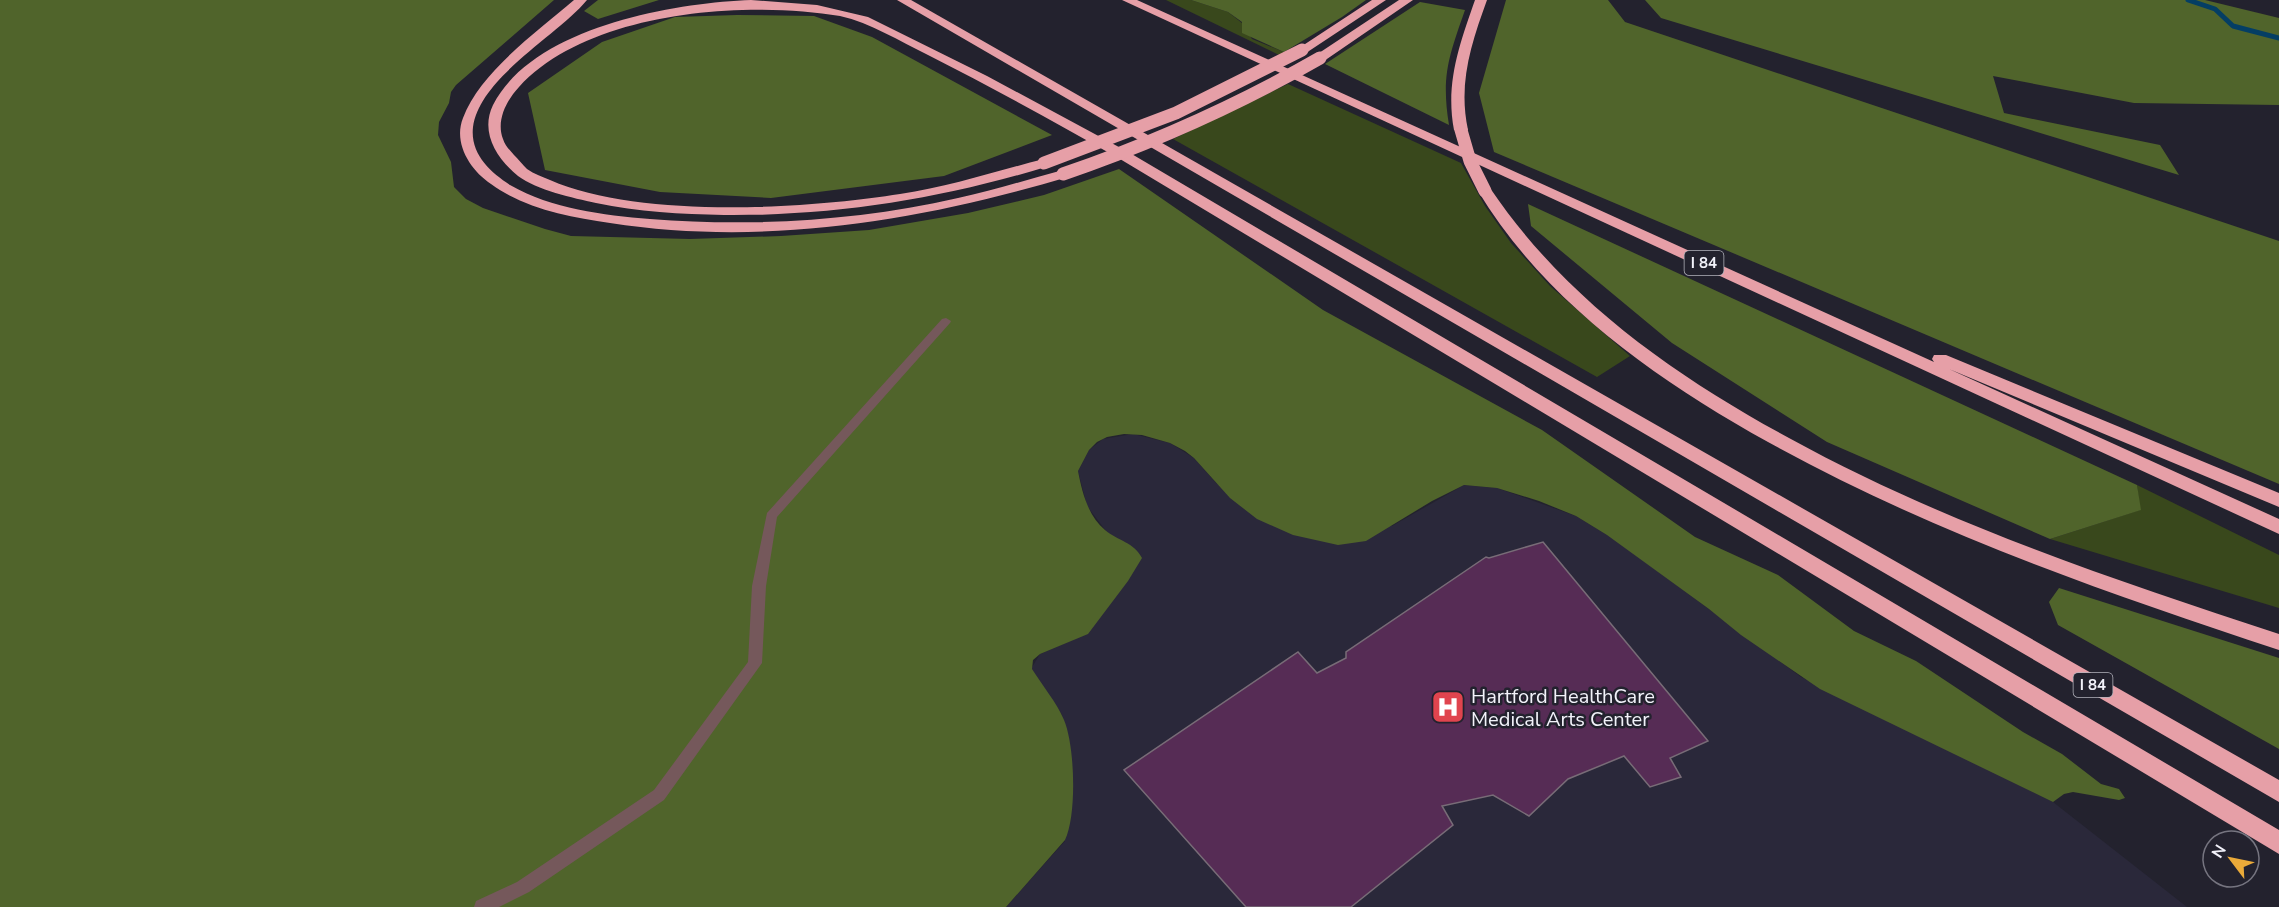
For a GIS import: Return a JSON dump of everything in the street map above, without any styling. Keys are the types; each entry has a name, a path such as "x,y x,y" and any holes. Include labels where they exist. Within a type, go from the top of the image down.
{"highway":[{"path":"581,0 494,80 475,105 467,124 468,147 482,169 507,189 540,203 603,218 666,225 731,227 802,225 860,220 924,210 998,193 1063,174 1139,146 1265,89 1320,58 1407,0"},
{"name":"I 84","path":"903,0 2279,792"},
{"name":"I 84","path":"1128,0 2279,527"},
{"path":"1380,0 1302,50 1162,118 1044,163 960,187 876,202 780,211 677,209 593,198 538,181 519,170 505,157 496,142 493,126 496,112 506,94 530,69 575,42 630,21 691,8 766,2 821,8 868,22 1000,88 1125,156 2279,843"},
{"path":"1481,0 1457,75 1455,100 1470,161 1485,191 1505,222 1532,255 1598,319 1670,374 1774,439 1855,482 1991,542 2083,576 2279,642"},
{"path":"1830,321 1977,374 2279,500"}],"lane":[{"path":"482,907 523,887 659,795 755,663 759,586 771,516 946,321"}],"shaded area":[{"path":"1133,434 1170,443 1194,458 1217,484 1392,526 1464,485 1497,488 1576,516 1614,539 1801,677 2053,802 2187,907 1006,907 1065,841 1062,715 1031,669 1040,654 1073,640 1106,531 1087,506 1078,471 1089,450 1103,439"}],"green space":[{"path":"0,0 554,0 456,85 439,122 438,135 451,162 454,187 466,199 483,208 571,236 690,239 869,230 968,213 1044,195 1119,169 1323,310 1542,430 1695,537 1778,575 1854,631 1916,661 2023,732 2062,754 2101,784 2119,789 2125,798 2119,800 2073,792 2064,794 2053,802 1820,689 1741,635 1607,535 1576,516 1539,501 1497,488 1464,485 1432,501 1366,541 1338,545 1293,535 1257,519 1230,498 1185,451 1170,443 1142,435 1124,434 1107,437 1097,442 1089,450 1078,471 1084,495 1094,518 1110,534 1135,548 1142,558 1128,581 1088,634 1040,654 1033,660 1032,669 1057,707 1068,732 1073,798 1069,829 1065,840 1006,907 0,907"},
{"path":"598,0 659,0 598,19 584,11"},
{"path":"1166,0 1191,0 1228,12 1242,23 1252,39 1284,52 1279,55"},
{"path":"1191,0 1366,0 1284,52 1242,33 1242,22 1228,12"},
{"path":"1506,0 1608,0 1625,22 2279,241 2279,484 1494,152 1479,93"},
{"path":"1645,0 2205,0 2279,18 2279,105 2134,103 1993,76 2004,113 2160,145 2179,175 1661,18"},
{"path":"1420,2 1465,10 1446,79 1449,125 1325,64"},
{"path":"814,16 872,37 1052,135 944,176 771,198 660,192 545,170 528,93 602,42 675,17"},
{"path":"1288,84 1461,163 1485,206 1511,243 1550,286 1630,356 1597,377 1173,139"},
{"path":"1528,204 2137,485 2141,510 2050,539 1827,442 1672,343 1531,226"},
{"path":"2137,485 2279,555 2279,608 2050,539 2140,510"},
{"path":"2059,588 2279,658 2279,749 2058,625 2049,602"}],"building":[{"name":"Hartford HealthCare Medical Arts Center","path":"1543,542 1708,741 1670,758 1681,777 1650,787 1624,756 1568,779 1529,816 1493,795 1442,806 1453,825 1351,907 1246,907 1124,770 1298,652 1317,673 1346,658 1346,652 1486,557"}],"waterway":[{"path":"2188,0 2215,9 2233,26 2279,38"}],"place":[{"name":"Hartford HealthCare Medical Arts Center","path":"1448,707"}]}
